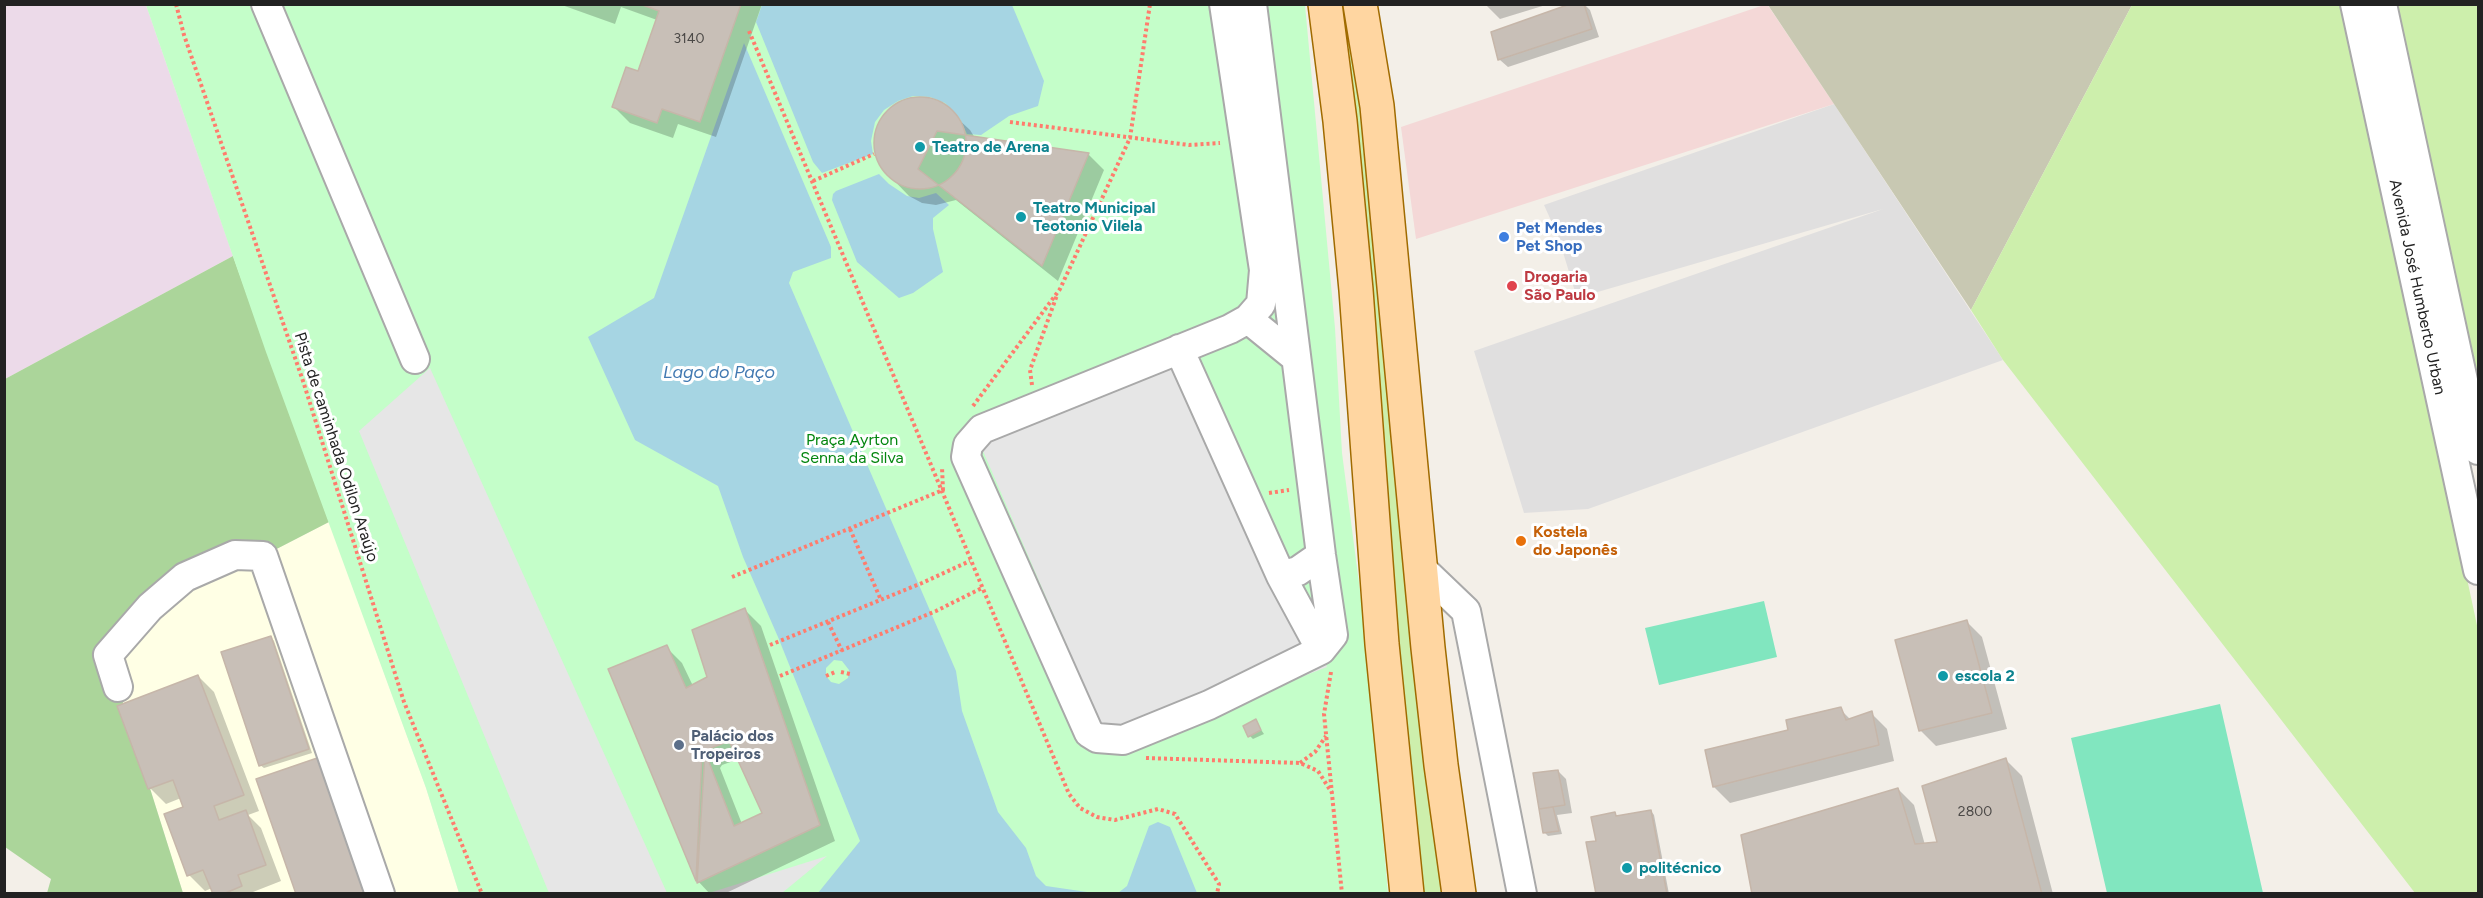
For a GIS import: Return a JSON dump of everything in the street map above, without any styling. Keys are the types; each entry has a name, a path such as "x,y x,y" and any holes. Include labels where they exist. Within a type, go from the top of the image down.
{"main road":[{"path":"1324,4 1340,121 1356,290 1382,644 1407,894"},
{"path":"1360,4 1377,106 1420,567 1441,765 1459,894"}],"street":[{"path":"266,4 415,359"},
{"path":"1224,4 1264,270 1254,312 1230,329 982,429 968,445 966,457 1089,733 1097,738 1123,740 1209,705 1321,650 1333,635 1312,487 1252,4"},
{"name":"Avenida José Humberto Urban","path":"2355,4 2478,570"},
{"name":"Avenida José Humberto Urban","path":"2382,4 2478,450"},
{"path":"1254,312 1296,358"},
{"path":"1179,349 1281,576 1321,650"},
{"path":"118,687 108,655 150,607 185,577 235,555 263,556 380,894"},
{"path":"1281,576 1298,572 1321,555"},
{"path":"1420,567 1466,610 1522,894"}],"path":[{"name":"Pista de caminhada Odilon Araújo","path":"176,4 184,34 303,381 404,702 482,894"},
{"path":"1034,408 1030,370 1060,289 1130,138 1150,4"},
{"path":"749,31 842,250"},
{"path":"1010,122 1189,145 1245,142"},
{"path":"813,181 874,154"},
{"path":"966,414 1060,289"},
{"path":"732,577 943,490 943,457"},
{"path":"1245,496 1312,487"},
{"path":"850,529 881,600"},
{"path":"770,645 970,561"},
{"path":"780,676 936,611 982,588"},
{"path":"828,622 842,651"},
{"path":"826,676 838,672 850,674"},
{"path":"1300,763 1315,752 1327,735"},
{"path":"1137,758 1300,763 1318,771 1332,794"}],"shaded area":[{"path":"1767,4 1834,104 1416,239 1401,127"},
{"path":"5,5 146,5 233,256 5,379"},
{"path":"1768,5 2132,5 1971,310 1834,104"},
{"path":"1834,104 2003,360 1588,509 1524,513 1474,351 1883,209 1577,298 1558,236 1544,205"},
{"path":"1185,356 1327,667 1112,750 980,444"},
{"path":"430,368 667,893 549,893 359,431"},
{"path":"329,522 426,788 459,893 183,893 108,655 156,602 263,556"},
{"path":"827,856 782,893 709,893"}],"green space":[{"name":"Praça Ayrton Senna da Silva","path":"146,5 1305,5 1335,328 1342,453 1364,621 1388,893 459,893 426,788 266,352"},
{"path":"1336,5 1351,5 1446,893 1421,893"},
{"path":"2132,5 2344,5 2478,630 2478,893 2415,893 2003,360 1971,310"},
{"path":"2390,5 2478,5 2478,404"},
{"path":"233,256 329,522 263,556 235,555 108,655 183,893 47,893 51,879 5,847 5,379"},
{"path":"1764,601 1777,657 1659,685 1645,628"},
{"path":"2220,704 2263,893 2107,893 2071,738"}],"water":[{"path":"762,5 1012,5 1044,81 1038,106 1009,116 981,135 967,134 960,119 945,103 930,97 913,96 898,101 884,110 875,122 871,141 873,154 822,173 813,162 756,22"},
{"name":"Lago do Paço","path":"744,43 831,247 831,258 793,272 789,283 956,671 962,711 998,812 1026,848 1036,876 1046,886 1094,893 818,893 860,841 778,637 743,557 718,486 635,440 588,337 654,298","holes":["834,660 842,661 849,670 848,678 839,684 831,682 826,676 826,668"]},
{"path":"879,174 907,196 919,198 936,193 949,205 933,218 933,229 943,272 913,293 899,298 857,262 832,200 836,191"},
{"path":"1158,822 1170,827 1197,893 1118,893 1127,886 1149,826"}],"building":[{"path":"640,4 741,4 700,122 662,109 657,123 612,107 626,67 638,71 659,11"},
{"path":"1570,4 1584,4 1592,29 1498,60 1491,32"},
{"name":"Teatro de Arena","path":"920,97 938,100 953,110 963,125 966,143 963,161 953,176 938,186 920,189 902,186 887,176 877,161 874,143 877,125 887,110 902,100"},
{"name":"Teatro Municipal Teotonio Vilela","path":"937,131 1089,153 1042,266 918,169"},
{"name":"Palácio dos Tropeiros","path":"745,608 820,825 697,883 705,752 734,826 762,813 729,741 706,750 702,755 696,881 608,669 667,645 686,688 707,677 692,630"},
{"name":"escola 2","path":"1967,620 1992,713 1919,731 1895,640"},
{"path":"271,636 309,749 259,766 221,652"},
{"path":"198,675 244,795 214,806 219,820 246,810 266,865 238,875 242,886 223,894 213,894 203,870 187,876 164,814 183,807 173,780 148,789 117,706"},
{"path":"1841,707 1846,720 1872,711 1879,745 1713,787 1705,750 1788,730 1786,720"},
{"path":"1256,719 1261,730 1248,737 1243,726"},
{"path":"323,756 371,894 296,894 256,779"},
{"path":"2006,758 2042,894 1752,894 1741,835 1898,788 1915,844 1937,842 1922,786"},
{"path":"1558,770 1565,805 1539,809 1533,773"},
{"path":"1553,807 1559,831 1543,833 1539,809"},
{"name":"politécnico","path":"1651,810 1667,894 1596,894 1586,842 1596,841 1591,817 1615,812 1616,816"}],"place":[{"name":"Teatro de Arena","path":"920,147"},
{"name":"Teatro Municipal Teotonio Vilela","path":"1021,217"},
{"name":"Pet Mendes Pet Shop","path":"1504,237"},
{"name":"Drogaria São Paulo","path":"1512,286"},
{"name":"Kostela do Japonês","path":"1521,541"},
{"name":"escola 2","path":"1943,676"},
{"name":"Palácio dos Tropeiros","path":"679,745"},
{"name":"politécnico","path":"1627,868"}]}
